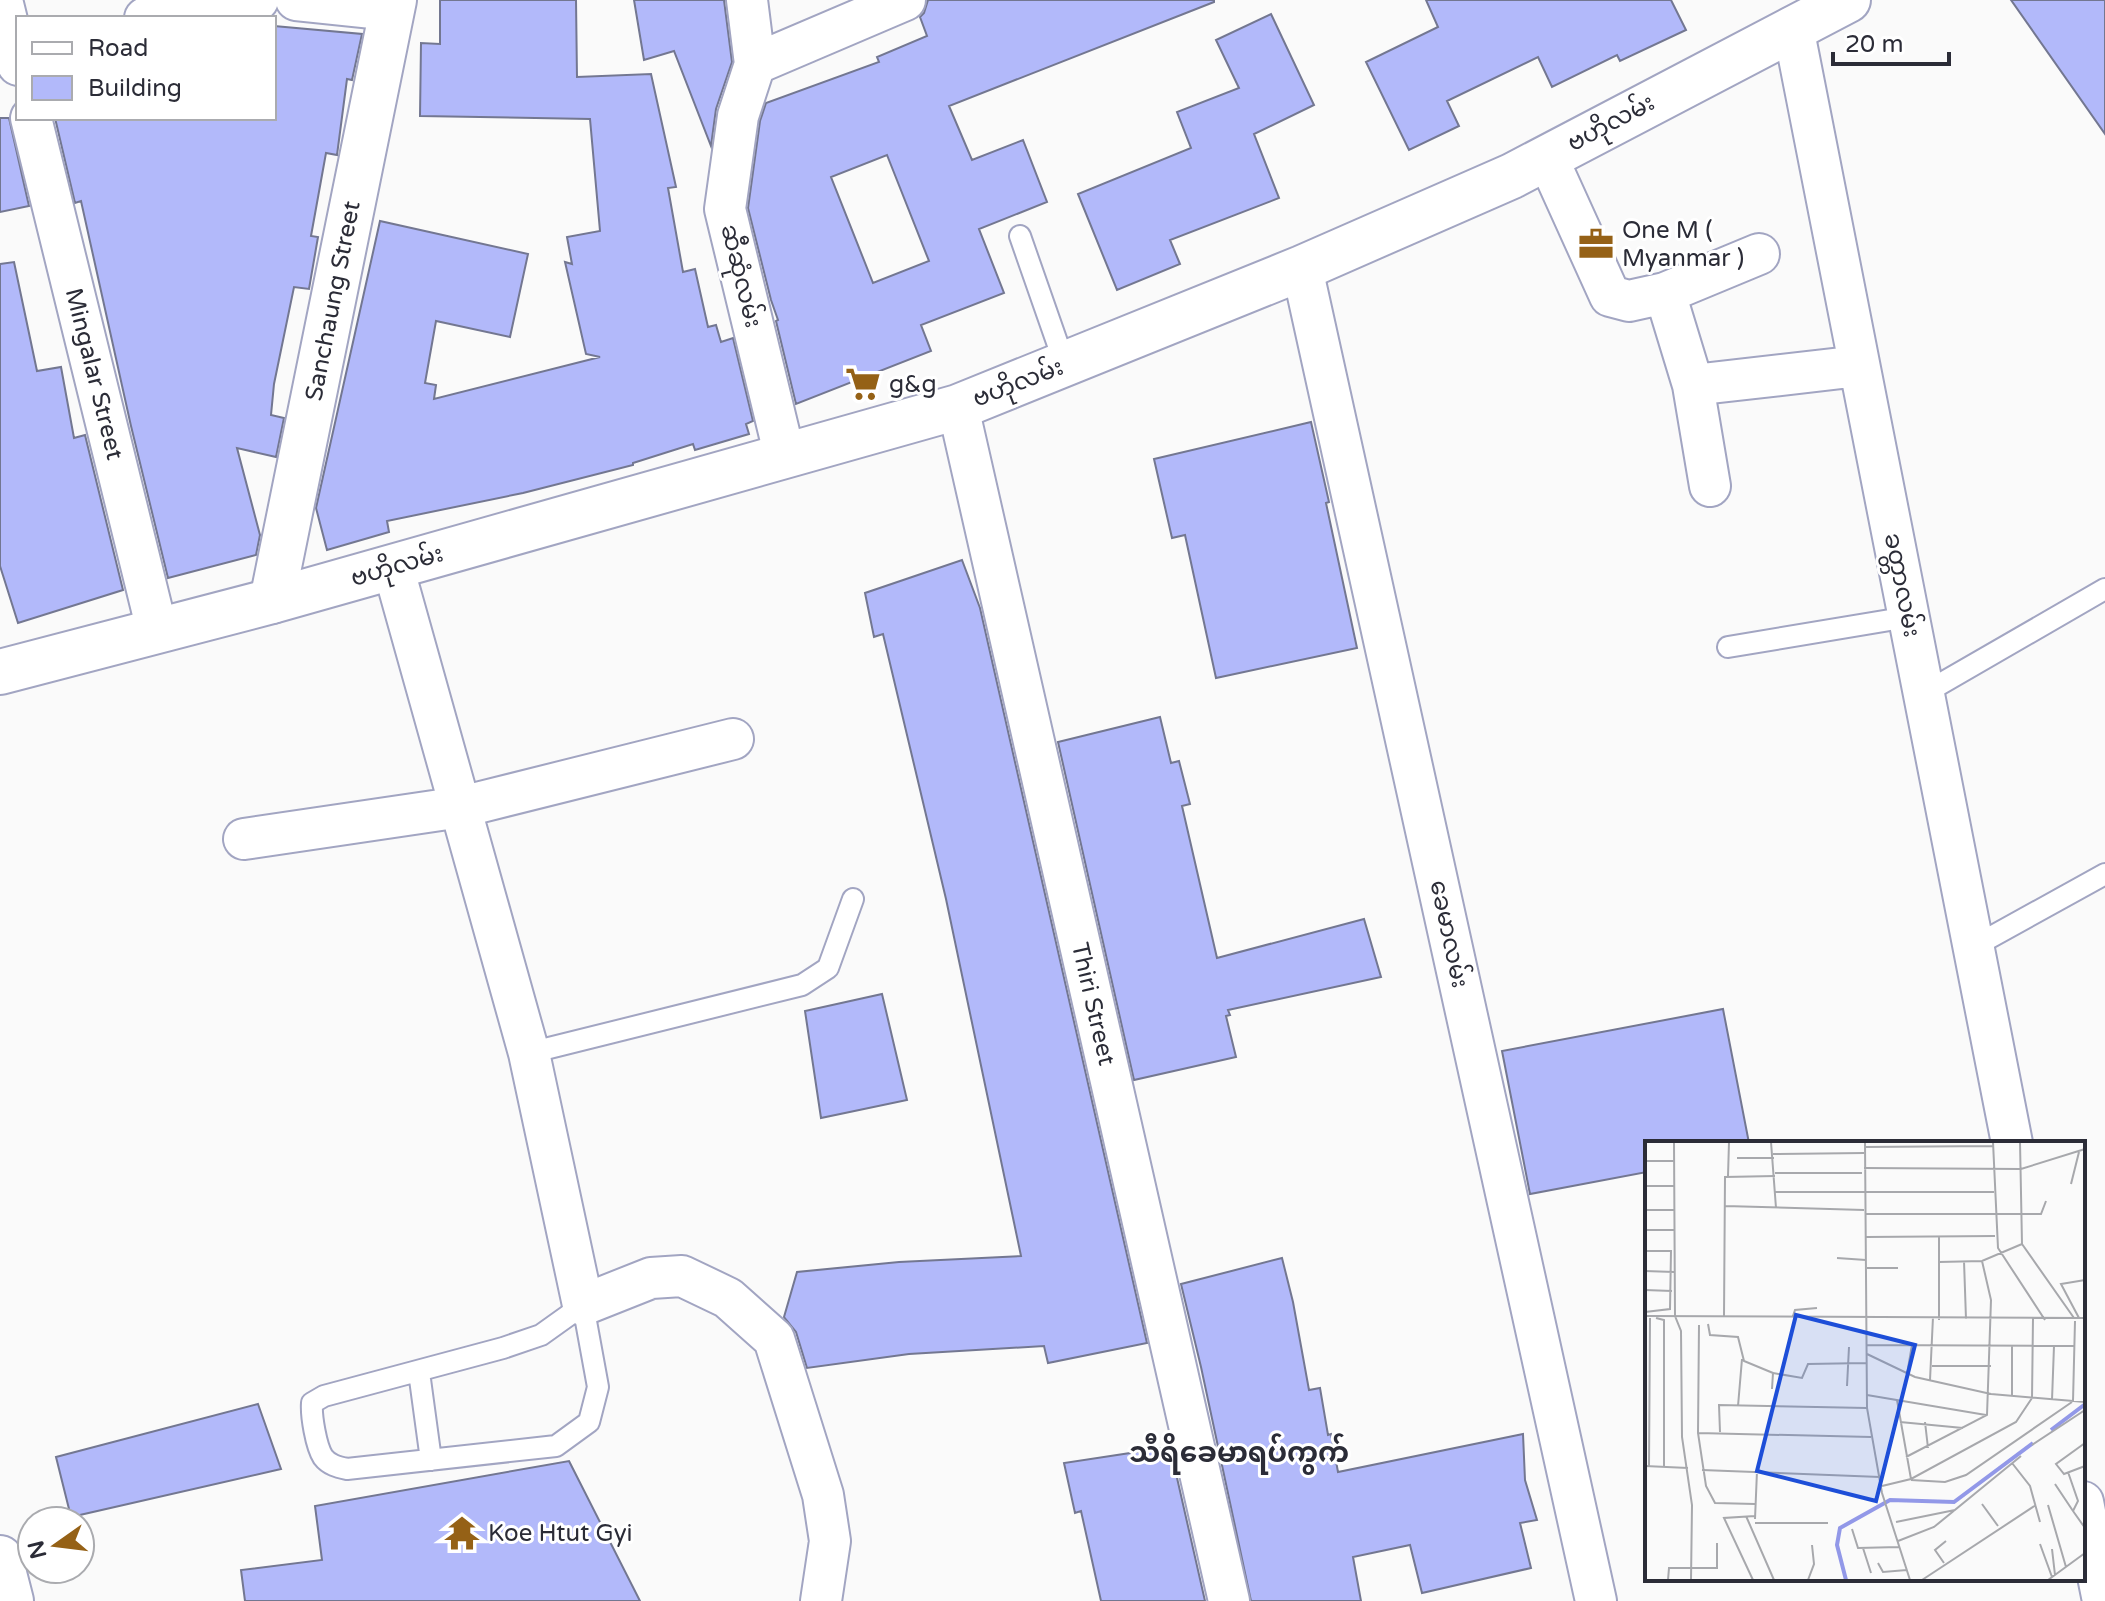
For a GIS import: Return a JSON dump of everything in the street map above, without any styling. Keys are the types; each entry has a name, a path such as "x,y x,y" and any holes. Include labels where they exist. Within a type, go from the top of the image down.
{"main road":[{"name":"ဗဟိုလမ်း","path":"0,672 272,601 958,407 1302,268 1512,176 1848,0"},
{"name":"Sanchaung Street","path":"272,601 393,5"},
{"path":"0,1558 11,1601"}],"street":[{"path":"2,0 16,47"},
{"path":"158,16 258,0"},
{"path":"296,0 393,5"},
{"name":"ဆီဆုံလမ်း","path":"747,0 755,64 738,116 725,209 785,457"},
{"path":"755,64 905,0"},
{"name":"ခတ္တာလမ်း","path":"1793,27 2012,1141"},
{"name":"Mingalar Street","path":"31,120 157,630"},
{"path":"1547,157 1610,296 1629,301 1665,293 1759,254"},
{"name":"ခေမာလမ်း","path":"1302,268 1596,1601"},
{"path":"1665,293 1693,385 1710,486"},
{"path":"1693,385 1859,366"},
{"name":"Thiri Street","path":"958,407 1229,1601"},
{"path":"393,567 529,1053 583,1305 651,1278 682,1276 728,1298 774,1339 823,1495 830,1541 821,1601"},
{"path":"244,839 461,807 733,739"},
{"path":"2085,1512 2103,1601"}],"lane":[{"path":"1020,236 1065,365"},
{"path":"1923,694 2105,589"},
{"path":"1728,647 1908,617"},
{"path":"1973,947 2105,874"},
{"path":"529,1053 802,985 828,968 853,899"},
{"path":"583,1305 598,1387 589,1422 556,1446 347,1469 333,1465 322,1456 311,1416 312,1403 324,1396 419,1372 541,1335 583,1305"},
{"path":"419,1372 431,1460"}],"building":[{"path":"440,0 576,0 577,77 651,74 676,187 668,188 683,272 695,269 708,327 716,325 721,342 733,338 753,421 746,424 749,434 695,450 693,444 633,465 523,493 387,521 389,532 327,550 316,508 380,221 528,254 510,337 436,321 425,383 436,385 434,399 600,357 586,354 565,262 572,264 567,237 600,231 590,119 420,116 421,43 440,44"},
{"path":"634,0 724,0 732,62 716,109 711,146 674,51 644,60"},
{"path":"928,0 1214,0 949,106 972,160 1023,140 1047,202 979,229 1004,293 921,325 931,351 796,404 778,320 748,208 760,121 766,103 879,62 877,57 927,36 920,17","holes":["887,155 929,261 873,283 831,177"]},
{"path":"1426,0 1671,0 1686,30 1620,61 1617,55 1552,87 1538,57 1447,101 1459,126 1409,150 1366,62 1438,27"},
{"path":"2011,0 2105,0 2105,134"},
{"path":"1271,14 1314,105 1254,134 1279,198 1170,240 1180,264 1117,290 1078,194 1191,148 1177,112 1239,88 1216,40"},
{"path":"276,26 362,34 352,80 347,79 337,155 326,153 311,236 318,237 309,289 294,287 274,384 271,415 284,418 276,457 237,448 260,535 256,555 168,578 81,201 75,203 55,120 276,120"},
{"path":"0,118 9,118 29,206 0,212"},
{"path":"14,262 37,371 61,367 74,438 85,435 123,590 18,623 0,566 0,264"},
{"path":"1311,422 1357,648 1216,678 1185,535 1172,538 1154,459"},
{"path":"962,560 980,608 1147,1343 1048,1363 1044,1346 909,1354 807,1368 796,1332 784,1317 797,1272 899,1262 1021,1256 946,899 883,634 874,637 865,593"},
{"path":"1160,717 1171,763 1179,761 1190,804 1182,806 1217,958 1364,919 1381,977 1228,1010 1230,1015 1226,1016 1236,1057 1134,1080 1058,742"},
{"path":"882,994 907,1100 821,1118 805,1011"},
{"path":"1723,1009 1749,1141 1645,1141 1645,1172 1530,1194 1502,1051"},
{"path":"1282,1258 1309,1390 1320,1388 1338,1472 1523,1434 1525,1480 1537,1520 1520,1523 1531,1568 1422,1593 1410,1545 1353,1557 1361,1601 1251,1601 1181,1284"},
{"path":"258,1404 281,1469 96,1511 96,1505 68,1505 56,1457"},
{"path":"1170,1447 1205,1601 1101,1601 1081,1511 1075,1513 1064,1463"},
{"name":"Koe Htut Gyi","path":"569,1461 640,1601 245,1601 241,1570 322,1560 315,1506"}],"place":[{"name":"One M ( Myanmar )","path":"1596,244"},
{"name":"g&g","path":"863,384"},
{"name":"Koe Htut Gyi","path":"462,1533"}],"district":[{"name":"သီရိခေမာရပ်ကွက်","path":"1239,1453"}]}
